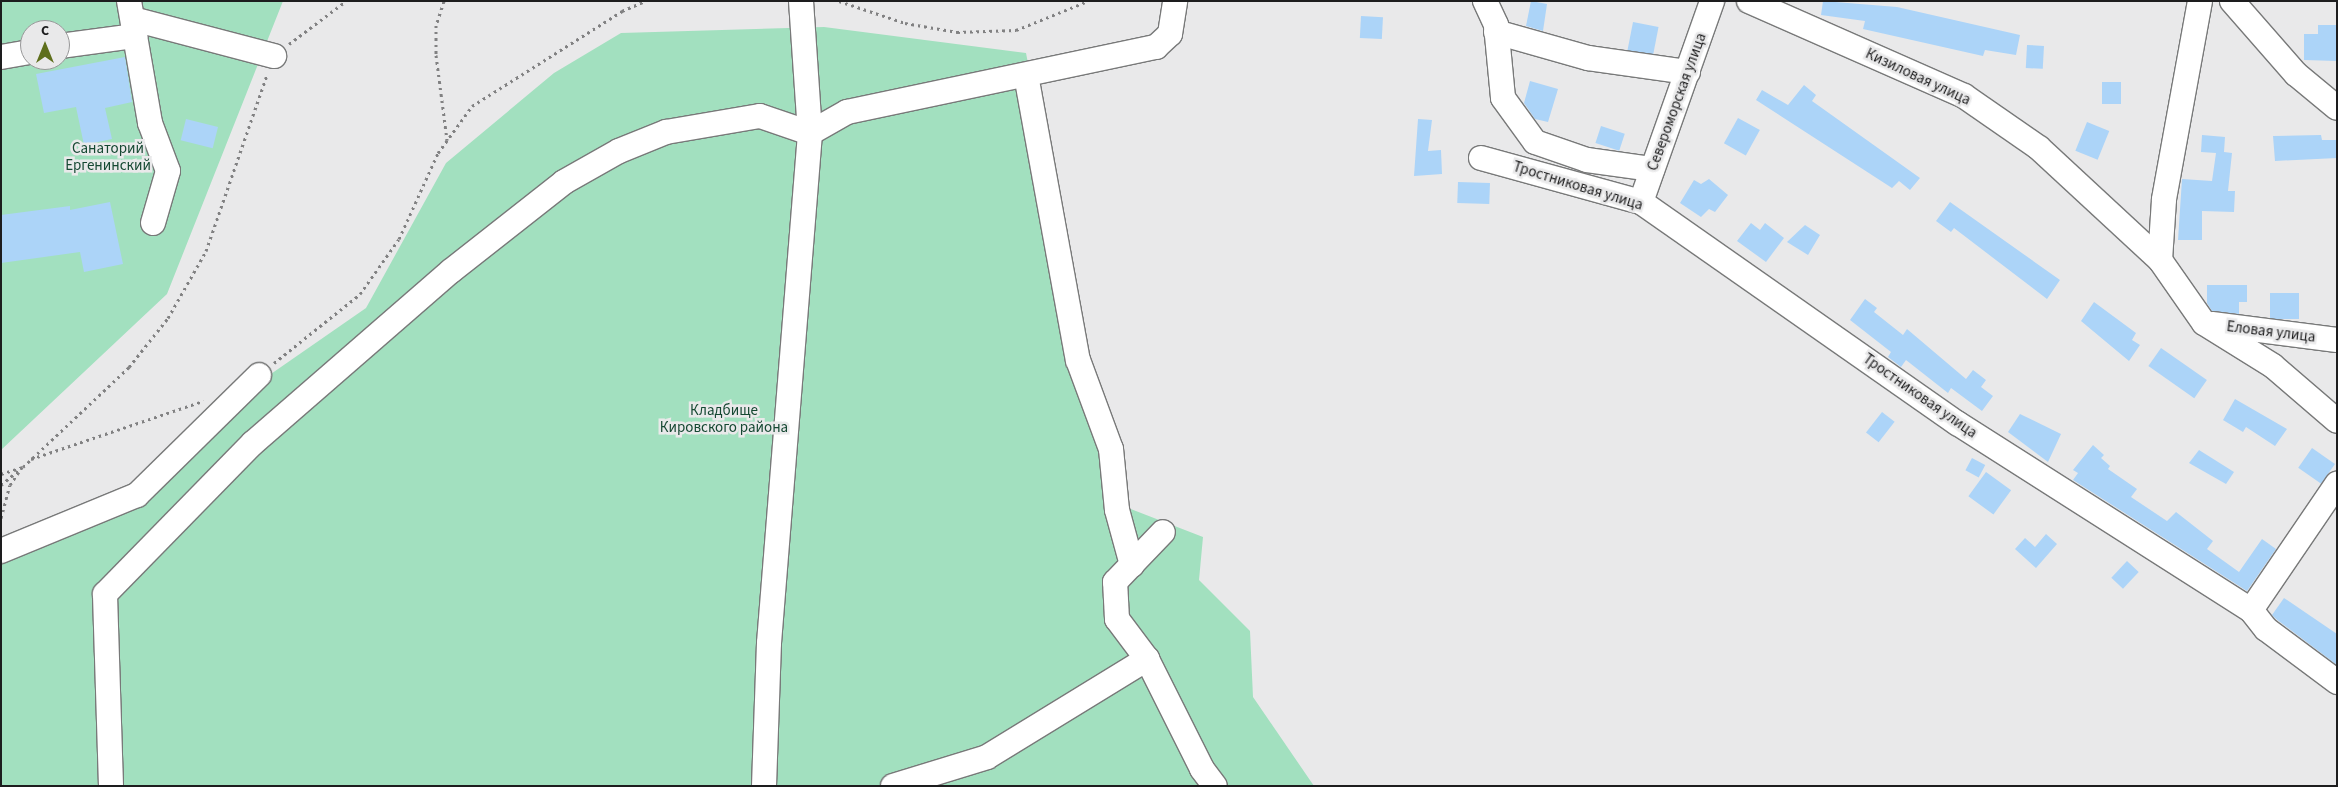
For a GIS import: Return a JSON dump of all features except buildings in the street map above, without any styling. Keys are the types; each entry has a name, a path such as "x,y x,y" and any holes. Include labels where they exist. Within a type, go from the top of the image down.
{"street":[{"path":"764,786 769,643 810,133 802,1"},
{"path":"111,786 105,594 253,443 450,270 564,182 619,151 666,132 760,116 810,133 846,112 1156,47 1170,34 1175,1"},
{"path":"1486,1 1496,32 1502,98 1535,142 1588,160 1652,169"},
{"name":"Североморская улица","path":"1641,202 1712,1"},
{"name":"Кизиловая улица","path":"1749,1 1964,96 2039,148 2160,260 2204,323 2273,366 2337,421"},
{"path":"2160,260 2164,200 2200,1"},
{"path":"2232,1 2296,74 2337,108"},
{"path":"132,19 150,123 168,171 153,223"},
{"path":"70,42 132,19 274,56"},
{"path":"1496,32 1588,58 1688,72"},
{"path":"1,57 20,54"},
{"path":"1034,72 1078,360 1111,449 1117,510 1132,564"},
{"name":"Тростниковая улица","path":"1481,158 1641,202 1956,423 2251,610 2266,628 2337,682"},
{"name":"Еловая улица","path":"2204,323 2337,340"},
{"path":"1,551 137,495 259,375"},
{"path":"2251,610 2337,484"},
{"path":"1163,532 1115,582 1117,619 1147,659 1202,769 1216,786"},
{"path":"893,786 987,757 1147,659"}],"path":[{"path":"1,485 23,467 129,367 168,318 206,251 274,56 346,1"},
{"path":"444,1 436,25 436,55 448,140"},
{"path":"259,375 360,294 399,240 448,140 472,106 622,11 645,1"},
{"path":"839,1 905,23 957,32 1016,30 1088,1"},
{"path":"31,459 211,397"},
{"path":"1,474 23,467"},
{"path":"1,518 10,485 23,467"}],"green space":[{"name":"Санаторий Ергенинский","path":"1,1 283,1 167,294 1,450"},
{"name":"Кладбище Кировского района","path":"824,27 1026,53 1087,363 1123,506 1203,537 1199,580 1250,631 1253,697 1314,786 1,786 1,543 117,497 268,376 366,308 446,163 554,73 621,33"}]}
